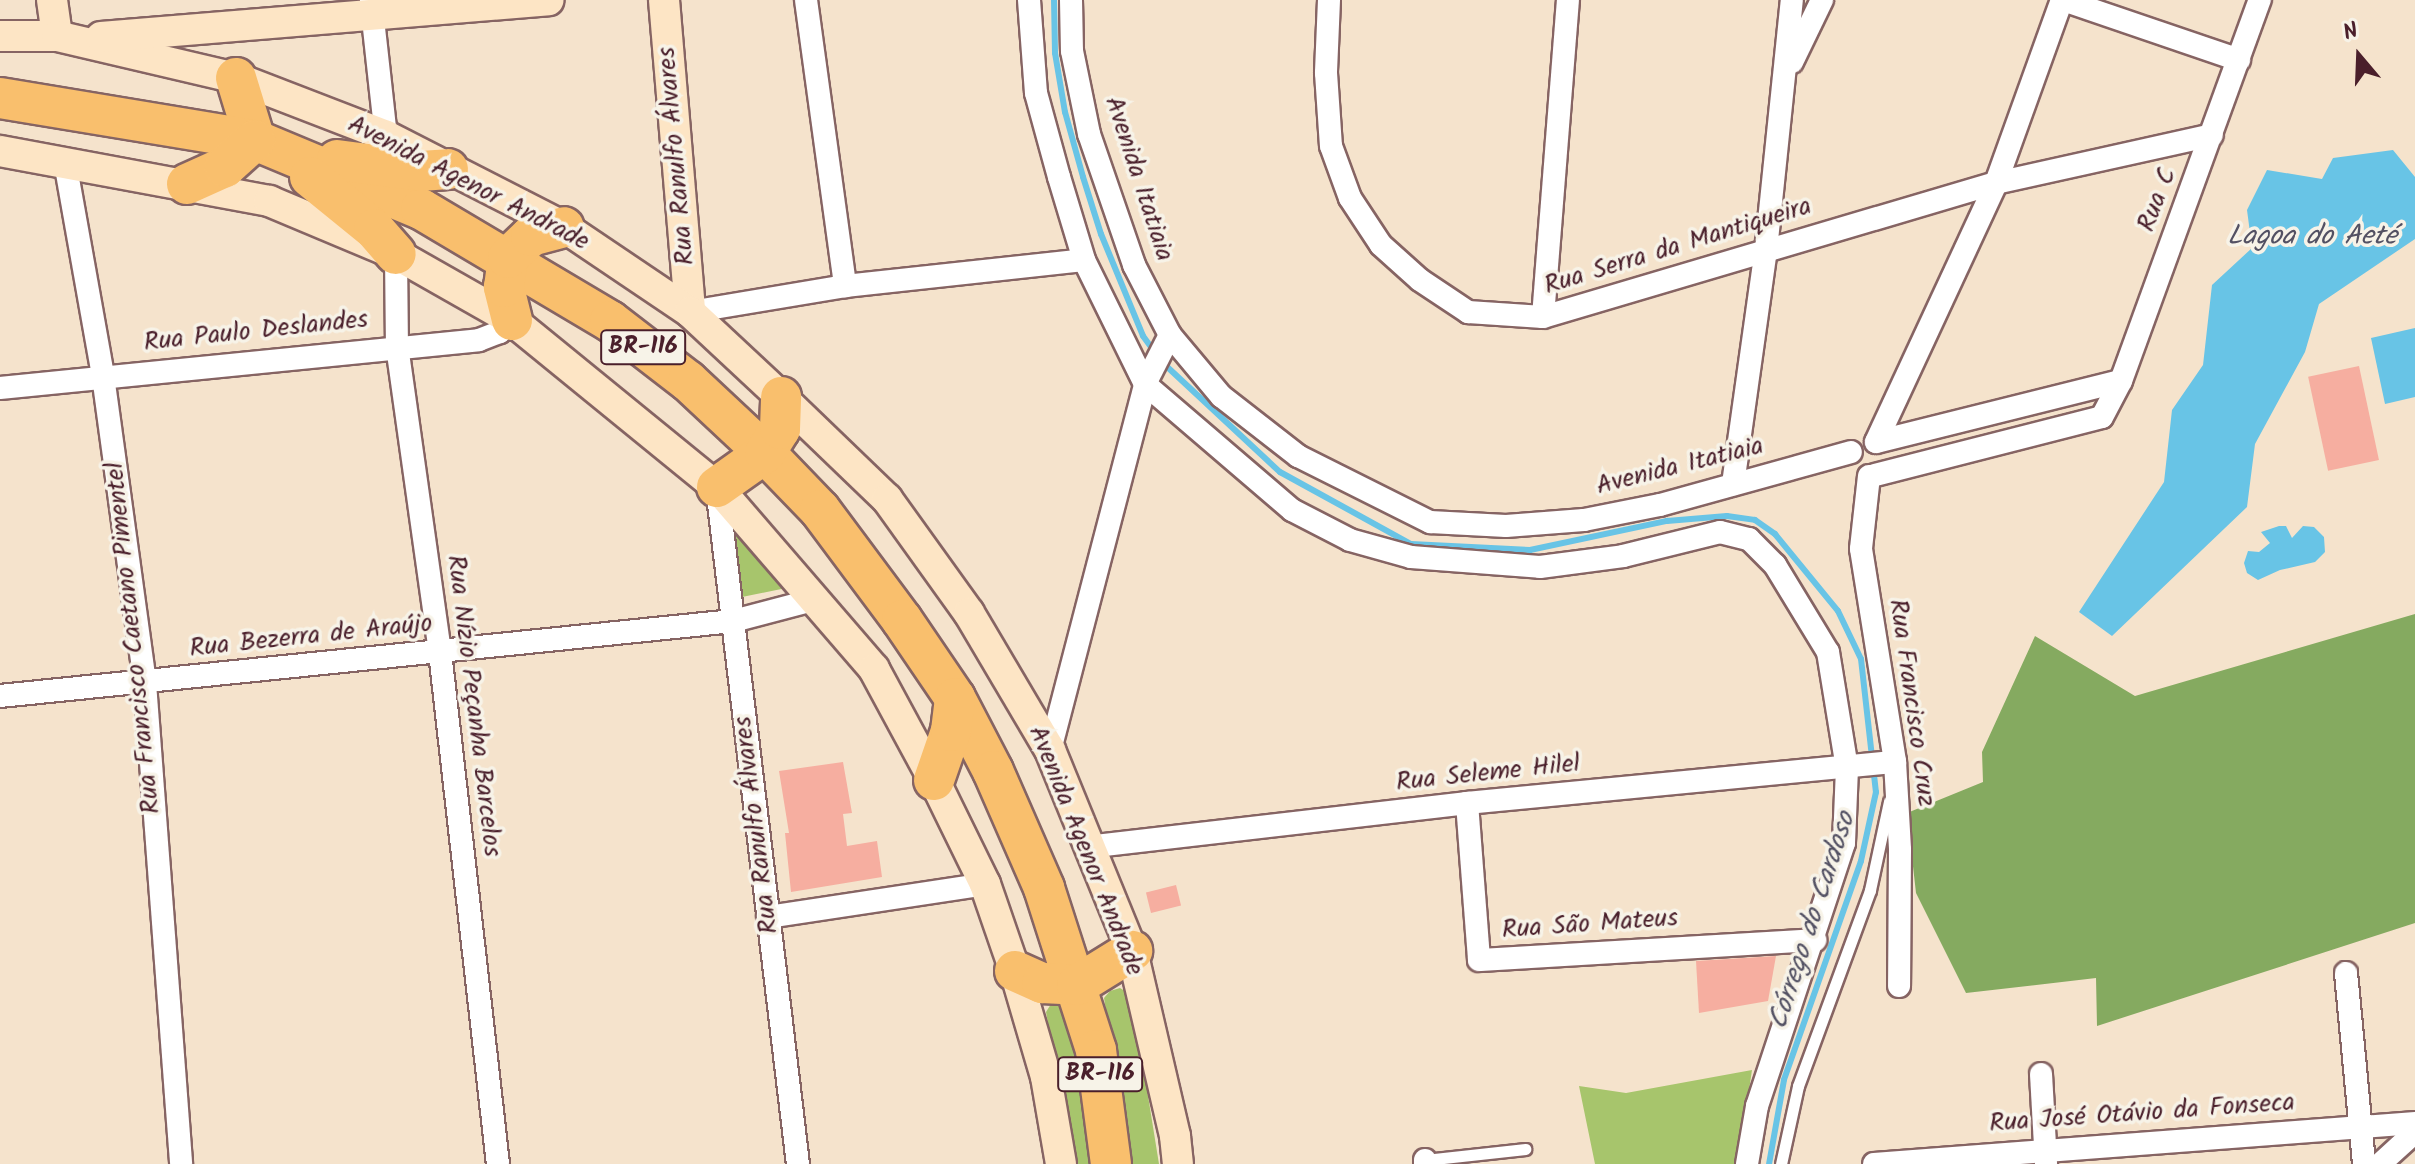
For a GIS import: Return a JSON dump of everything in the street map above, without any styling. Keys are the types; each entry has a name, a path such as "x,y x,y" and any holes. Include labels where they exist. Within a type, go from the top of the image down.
{"highway":[{"path":"187,184 225,167 255,140 236,78"},
{"name":"BR-116","path":"0,98 255,140 421,209 610,321 688,381 765,453 820,510 902,620 955,698 993,771 1044,888 1077,985 1096,1050 1111,1164"},
{"path":"396,254 374,229 313,182 300,160 322,158 421,171 448,169"},
{"path":"512,320 504,287 508,258 531,236 564,227"},
{"path":"717,487 765,453 780,429 781,397"},
{"path":"934,780 951,731 955,698"},
{"path":"1015,971 1042,983 1077,985 1132,951"}],"main road":[{"path":"52,0 66,38 372,8 548,0"},
{"name":"Rua Ranulfo Álvares","path":"664,0 690,312"},
{"name":"Avenida Agenor Andrade","path":"0,36 66,38 236,78 386,136 564,227 690,312 781,397 887,499 969,613 1050,750 1132,951 1175,1136 1178,1164"},
{"path":"0,151 269,201 396,254 512,320 717,487 817,599 874,669 934,780 985,884 1015,971 1046,1077 1061,1164"}],"street":[{"path":"806,0 845,286"},
{"path":"1029,0 1036,93 1084,260 1145,384 1292,510 1350,540 1411,557 1540,567 1623,556 1720,532 1749,539 1775,565 1828,652 1847,768 1844,843 1815,940 1757,1106 1747,1164"},
{"name":"Avenida Itatiaia","path":"1071,0 1072,51 1089,134 1134,265 1170,335 1221,396 1298,456 1430,522 1506,526 1584,520 1660,505 1851,452 1859,443 1876,442 2121,381"},
{"name":"Rua Serra da Mantiqueira","path":"1329,0 1326,73 1331,146 1350,198 1381,245 1420,280 1468,312 1543,317 1996,183 2212,135"},
{"path":"1543,317 1568,0"},
{"path":"1733,484 1766,250 1787,74 1792,0"},
{"path":"1787,74 1822,0"},
{"path":"1851,452 1854,469 1872,476 1886,462 1884,451 1876,442 1996,183 2062,0 2239,60"},
{"name":"Rua C","path":"1872,476 2102,417 2121,381 2260,0"},
{"path":"372,8 386,136"},
{"name":"Rua Francisco Caetano Pimentel","path":"65,162 103,376 145,683 181,1164"},
{"name":"Rua Nízio Peçanha Barcelos","path":"396,254 397,346 440,652 498,1164"},
{"path":"690,312 845,286 1084,260"},
{"name":"Rua Paulo Deslandes","path":"0,388 479,340 500,332 512,320"},
{"path":"1050,750 1145,384 1170,335"},
{"name":"Rua Francisco Cruz","path":"1872,476 1861,549 1895,762 1900,850 1899,986"},
{"name":"Rua Ranulfo Álvares","path":"717,487 798,1164"},
{"name":"Rua Bezerra de Araújo","path":"0,696 733,621 817,599"},
{"name":"Rua Seleme Hilel","path":"1087,847 1467,803 1895,762"},
{"name":"Rua São Mateus","path":"1467,803 1479,960 1815,940"},
{"path":"768,917 985,884"},
{"path":"2346,973 2364,1164"},
{"path":"2041,1074 2045,1156"},
{"name":"Rua José Otávio da Fonseca","path":"1874,1164 2045,1156 2415,1123"},
{"path":"2380,1164 2415,1132"}],"lane":[{"path":"1781,1164 1798,1086 1870,890 1895,762"},
{"path":"1425,1162 1525,1149"}],"green space":[{"path":"735,534 754,546 791,587 742,597"},
{"path":"2415,614 2415,923 2097,1026 2096,978 1966,993 1916,893 1907,813 1983,782 1982,752 2035,636 2135,696"},
{"path":"1120,988 1128,993 1134,1009 1159,1164 1130,1164 1104,998 1110,991"},
{"path":"1063,998 1071,1004 1099,1164 1073,1164 1046,1012 1051,1004"},
{"path":"1752,1070 1738,1164 1595,1164 1579,1086 1626,1093"}],"water":[{"name":"Lagoa do Aeté","path":"2393,150 2415,177 2415,239 2319,304 2305,352 2255,444 2247,507 2112,636 2079,612 2164,482 2172,410 2203,365 2212,285 2252,248 2247,210 2267,170 2322,179 2333,158"},
{"path":"2415,328 2415,397 2385,404 2371,338"},
{"path":"2286,526 2292,538 2303,526 2314,527 2324,537 2325,552 2315,562 2280,570 2258,580 2247,573 2244,563 2248,551 2259,552 2270,543 2261,532"}],"building":[{"path":"2359,366 2379,460 2328,471 2308,377"},
{"path":"843,762 852,813 843,814 847,846 877,841 882,877 791,892 785,833 789,833 779,771"},
{"path":"1176,885 1181,905 1151,913 1146,892"},
{"path":"1776,956 1768,1001 1699,1013 1696,961"}],"waterway":[{"name":"Córrego do Cardoso","path":"1054,0 1055,53 1065,112 1083,177 1101,234 1143,336 1156,354"},
{"name":"Córrego do Cardoso","path":"1163,363 1280,472 1411,544 1530,550 1667,521 1727,516 1755,520 1775,534 1838,611 1861,659 1876,792 1861,861 1784,1080 1769,1164"}]}
